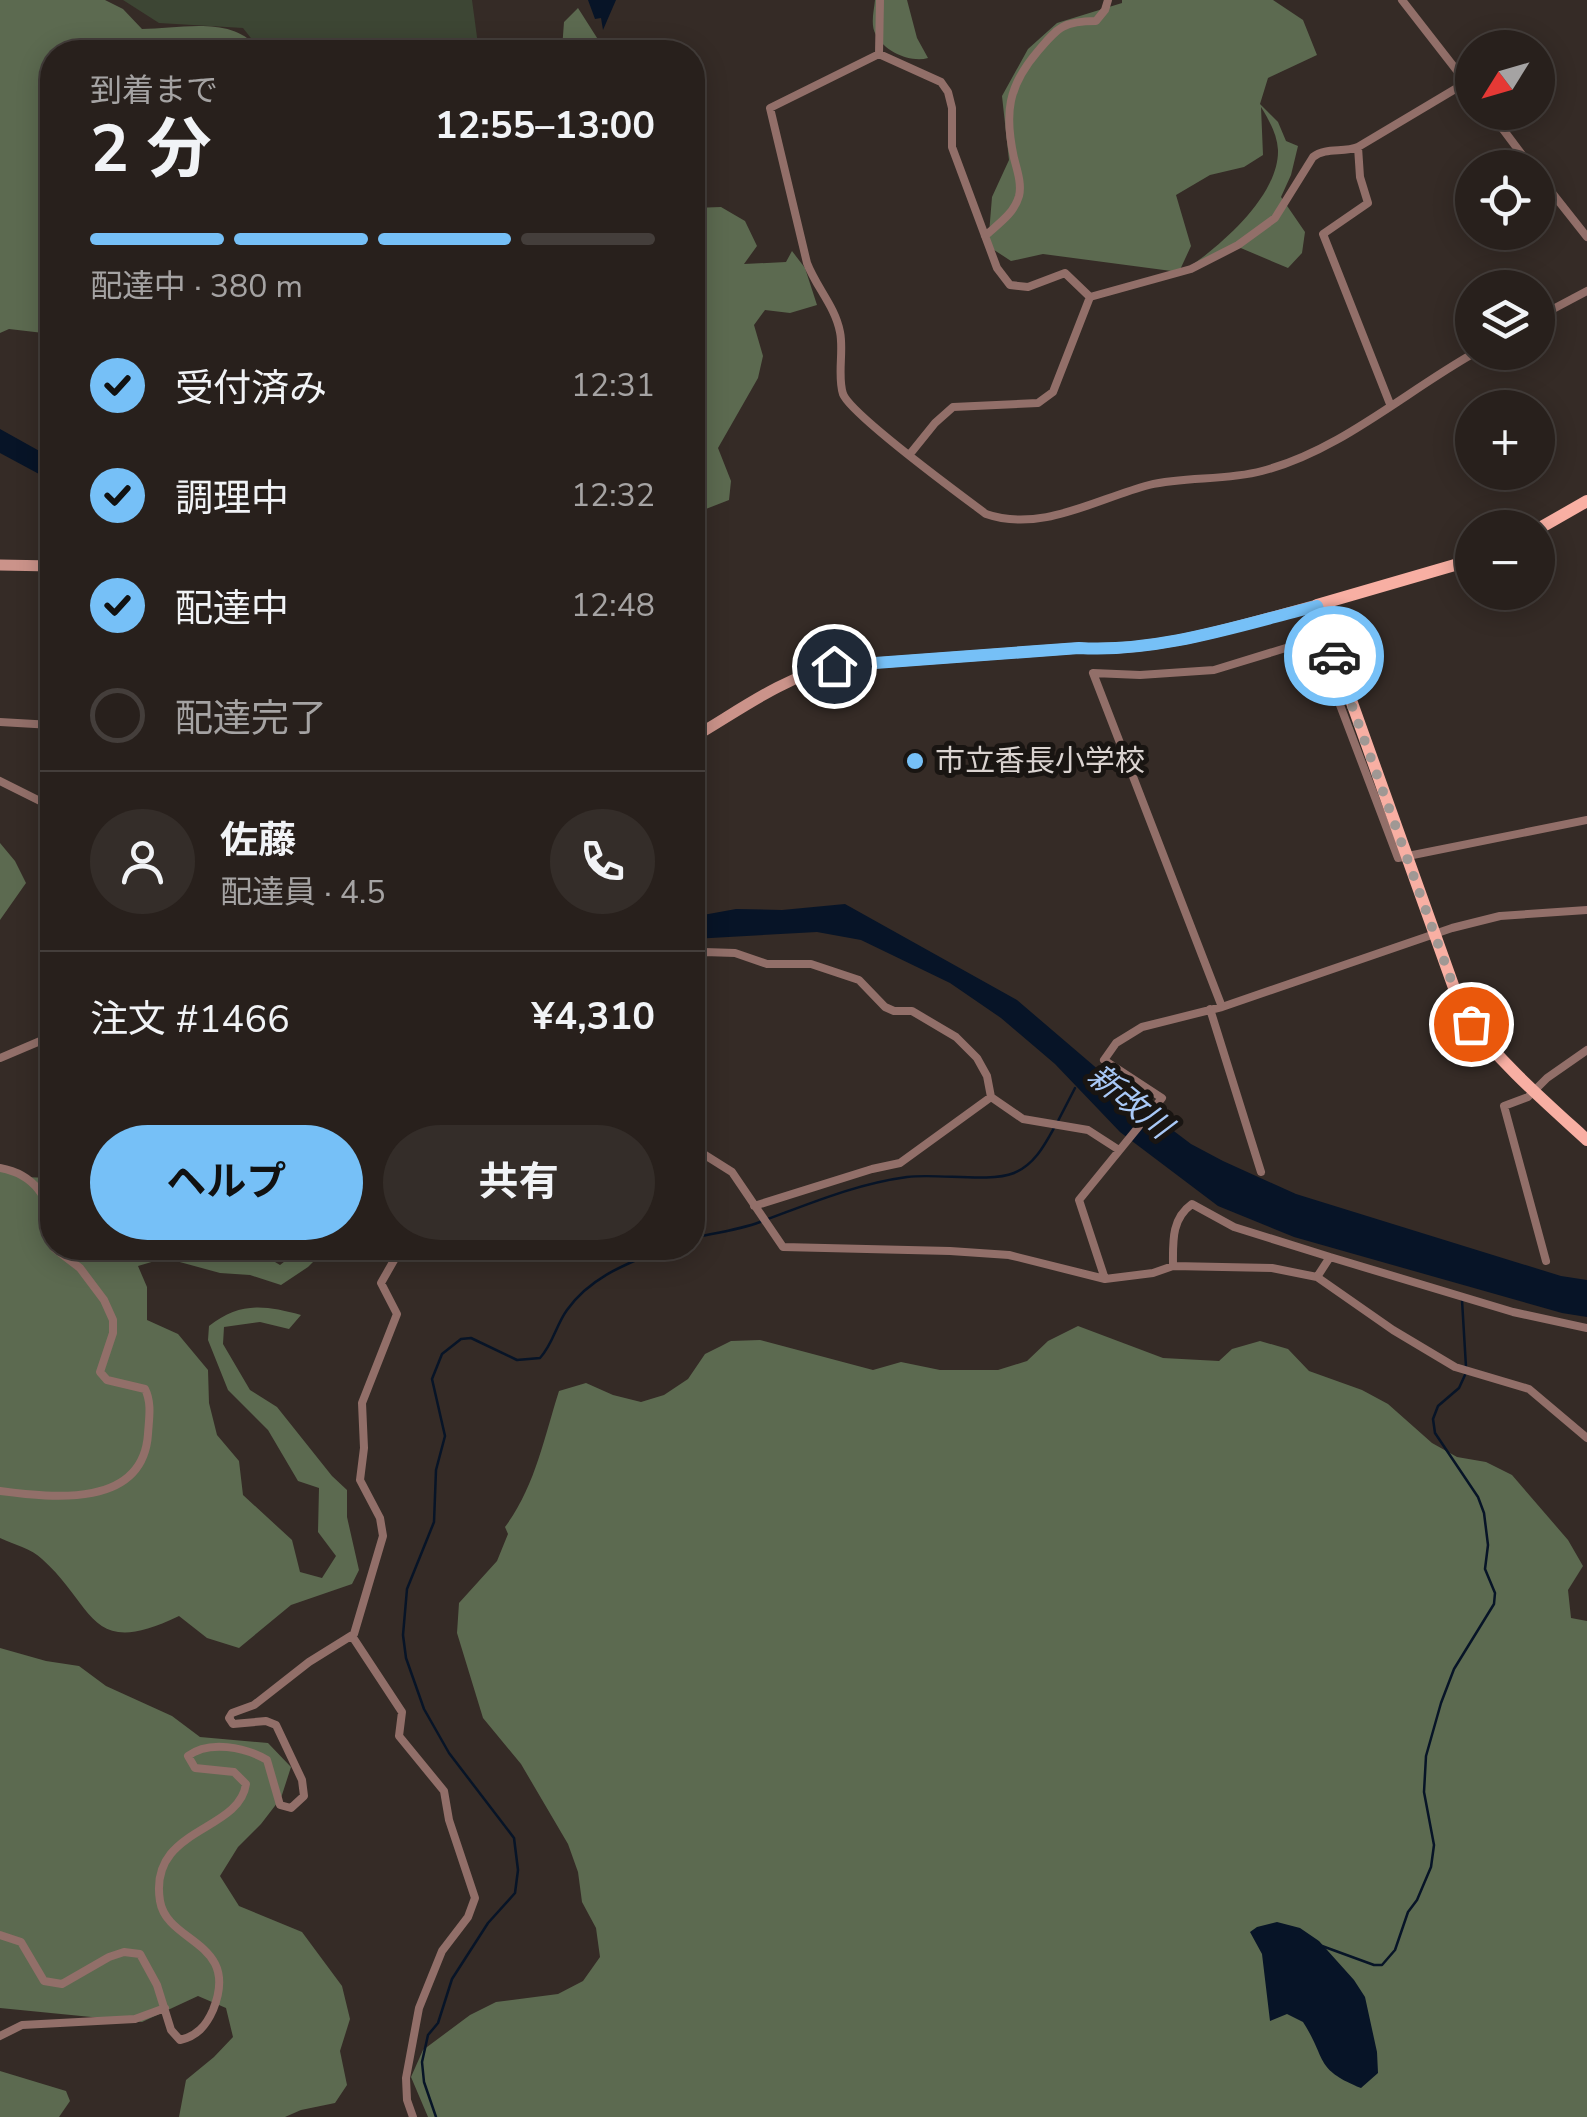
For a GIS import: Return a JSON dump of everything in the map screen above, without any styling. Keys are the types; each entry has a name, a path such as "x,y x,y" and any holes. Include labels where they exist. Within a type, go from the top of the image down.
{"main road":[{"path":"1555,519 1587,501"},
{"path":"0,565 40,566"},
{"path":"705,730 812,670 1079,648 1108,650 1182,638 1317,606 1455,565"},
{"path":"1317,606 1463,1013 1481,1038 1587,1140"}],"street":[{"path":"879,54 880,0"},
{"path":"984,236 1013,211 1020,194 1010,118 1013,87 1019,73 1053,32 1069,21 1096,20 1108,0"},
{"path":"1402,0 1455,67"},
{"path":"879,54 941,82 948,92 952,147 996,268 1010,285 1028,287 1065,273 1090,297"},
{"path":"879,54 770,108 807,263 840,330 843,393 863,417 986,514 1022,520 1080,509 1151,484 1226,479 1265,471 1310,454 1455,365"},
{"path":"1090,297 1160,279 1224,253 1275,218 1320,151 1358,147 1455,94"},
{"path":"1358,147 1360,177 1368,203 1323,234 1390,404"},
{"path":"1555,196 1587,238"},
{"path":"1555,307 1587,291"},
{"path":"910,454 935,422 954,407 1038,402 1053,392 1090,297"},
{"path":"1222,1007 1094,672 1140,675 1214,670 1314,639 1398,858 1587,820"},
{"path":"0,722 40,724"},
{"path":"0,780 40,801"},
{"path":"1105,1279 1079,1200 1162,1098 1104,1060 1116,1043 1142,1027 1222,1007 1433,934 1500,916 1587,910"},
{"path":"705,952 735,953 768,964 811,964 859,980 886,1007 894,1011 912,1010 956,1038 978,1058 987,1076 990,1097 1023,1119 1088,1130 1118,1150"},
{"path":"1210,1010 1261,1172"},
{"path":"0,1058 40,1041"},
{"path":"1546,1261 1504,1106 1535,1092 1547,1078 1587,1050"},
{"path":"754,1206 854,1174 900,1164 990,1097"},
{"path":"705,1154 732,1172 783,1247 950,1250 1009,1256 1105,1279 1153,1273 1173,1266 1272,1268 1316,1276 1392,1330 1455,1367 1530,1389 1587,1438"},
{"path":"0,1168 20,1172 40,1191"},
{"path":"1173,1266 1173,1231 1184,1210 1192,1204 1234,1227 1330,1258 1513,1312 1587,1328"},
{"path":"1316,1276 1330,1258"},
{"path":"0,1491 54,1496 101,1490 120,1484 138,1471 147,1451 150,1397 145,1389 106,1380 100,1372 113,1333 113,1320 104,1300 70,1260"},
{"path":"0,1935 21,1942 44,1981 62,1984 109,1957 124,1952 140,1954 157,1984 171,2030 180,2040 192,2037 206,2025 219,1984 216,1964 203,1946 164,1912 160,1899 163,1872 172,1850 241,1801 246,1784 234,1772 195,1768 188,1756 207,1747 255,1753 267,1760 280,1805 291,1808 304,1796 302,1780 276,1726 266,1722 233,1724 229,1718 232,1713 254,1705 309,1662 352,1636 383,1536 380,1518 360,1480 364,1448 362,1402 397,1314 381,1283 393,1260"},
{"path":"352,1636 402,1712 399,1736 444,1790 449,1820 475,1898 468,1918 442,1951 419,2008 406,2078 407,2100 414,2117"},
{"path":"0,2036 22,2025 135,2019 165,2008"}],"green space":[{"path":"0,0 105,0 123,9 142,29 207,26 237,32 249,40 40,40 40,333 9,329 0,333"},
{"path":"123,0 472,0 477,40 252,40 243,28 159,23"},
{"path":"875,0 907,0 917,38 928,58 906,57 880,41 873,27"},
{"path":"1122,0 1273,0 1303,20 1317,55 1268,78 1260,104 1278,122 1286,141 1298,146 1281,197 1305,232 1302,253 1288,268 1236,246 1192,265 1234,230 1270,183 1278,150 1261,107 1263,155 1244,167 1210,175 1176,195 1191,246 1179,272 1043,254 1011,261 988,246 992,197 1009,160 1002,96 1028,49 1057,23"},
{"path":"578,8 598,40 563,40 564,22"},
{"path":"721,207 745,221 757,246 744,264 786,262 792,251 805,268 817,305 790,313 765,310 754,325 763,356 758,378 718,448 731,481 729,500 705,509 705,208"},
{"path":"0,843 26,883 0,920"},
{"path":"0,1165 22,1177 40,1178 40,1260 158,1260 138,1266 147,1287 147,1320 178,1334 208,1370 209,1403 217,1435 239,1461 243,1495 292,1540 300,1572 322,1578 336,1556 318,1532 319,1488 298,1481 268,1430 228,1390 208,1340 209,1326 242,1309 275,1309 301,1315 289,1329 260,1322 224,1327 223,1344 250,1390 277,1407 347,1490 347,1517 359,1570 352,1584 291,1605 239,1648 207,1638 179,1616 149,1628 110,1630 85,1610 38,1555 0,1538"},
{"path":"172,1260 272,1260 280,1265 286,1260 315,1260 281,1285 250,1275 220,1273"},
{"path":"1078,1326 1163,1358 1219,1361 1232,1349 1260,1341 1288,1349 1309,1371 1388,1404 1432,1443 1457,1457 1486,1462 1512,1475 1568,1540 1583,1566 1568,1590 1571,1618 1587,1621 1587,2117 428,2117 411,2077 423,2050 470,2015 496,2002 558,1994 583,1981 600,1957 596,1928 582,1902 578,1872 568,1844 521,1764 483,1718 457,1633 459,1603 497,1561 508,1534 505,1527 531,1479 559,1391 586,1383 641,1402 664,1395 688,1379 705,1354 731,1341 760,1340 873,1370 901,1362 940,1370 998,1370 1027,1361 1048,1341"},
{"path":"0,1648 79,1666 106,1686 172,1716 200,1737 268,1743 291,1767 281,1798 238,1847 220,1876 239,1906 302,1932 342,1986 350,2019 340,2051 347,2085 335,2103 285,2117 179,2117 186,2080 233,2037 226,2008 198,1996 142,2022 0,2008"},
{"path":"0,2071 66,2091 70,2101 59,2117 0,2117"}],"water":[{"path":"588,0 616,0 603,30 601,18 595,19"},
{"path":"0,429 40,451 40,475 0,453"},
{"name":"新改川","path":"845,904 1017,1000 1191,1144 1296,1194 1561,1276 1587,1280 1587,1317 1294,1237 1218,1206 1120,1132 1055,1064 1001,1018 950,983 861,940 817,932 705,938 705,915 736,909 782,910"},
{"path":"1277,1922 1300,1928 1319,1941 1365,1997 1378,2073 1361,2088 1328,2069 1303,2022 1287,2014 1270,2021 1262,1954 1250,1932"}],"waterway":[{"name":"新改川","path":"1058,1121 1075,1088"},
{"path":"705,1235 752,1225 832,1195 888,1180 1014,1173 1033,1160 1054,1128"},
{"path":"436,2117 422,2062 428,2035 438,2023 452,1979 488,1923 515,1893 518,1870 514,1838 449,1753 424,1709 406,1658 403,1635 407,1589 434,1522 436,1470 445,1436 432,1379 442,1354 461,1339 471,1338 517,1360 540,1358 577,1298 636,1260"},
{"path":"1462,1300 1466,1367"},
{"path":"1322,1946 1382,1965 1395,1950 1408,1912 1431,1867 1434,1845 1424,1792 1426,1756 1454,1669 1494,1604 1495,1593 1485,1569 1488,1545 1484,1513 1478,1497 1435,1433 1433,1419 1438,1406 1459,1388 1465,1375"}],"way so far":[{"path":"1334,656 1433,934 1463,1013 1471,1024"}],"place":[{"name":"市立香長小学校","path":"915,761"}],"route":[{"path":"834,666 1079,648 1108,650 1182,638 1317,606 1334,656"}]}
